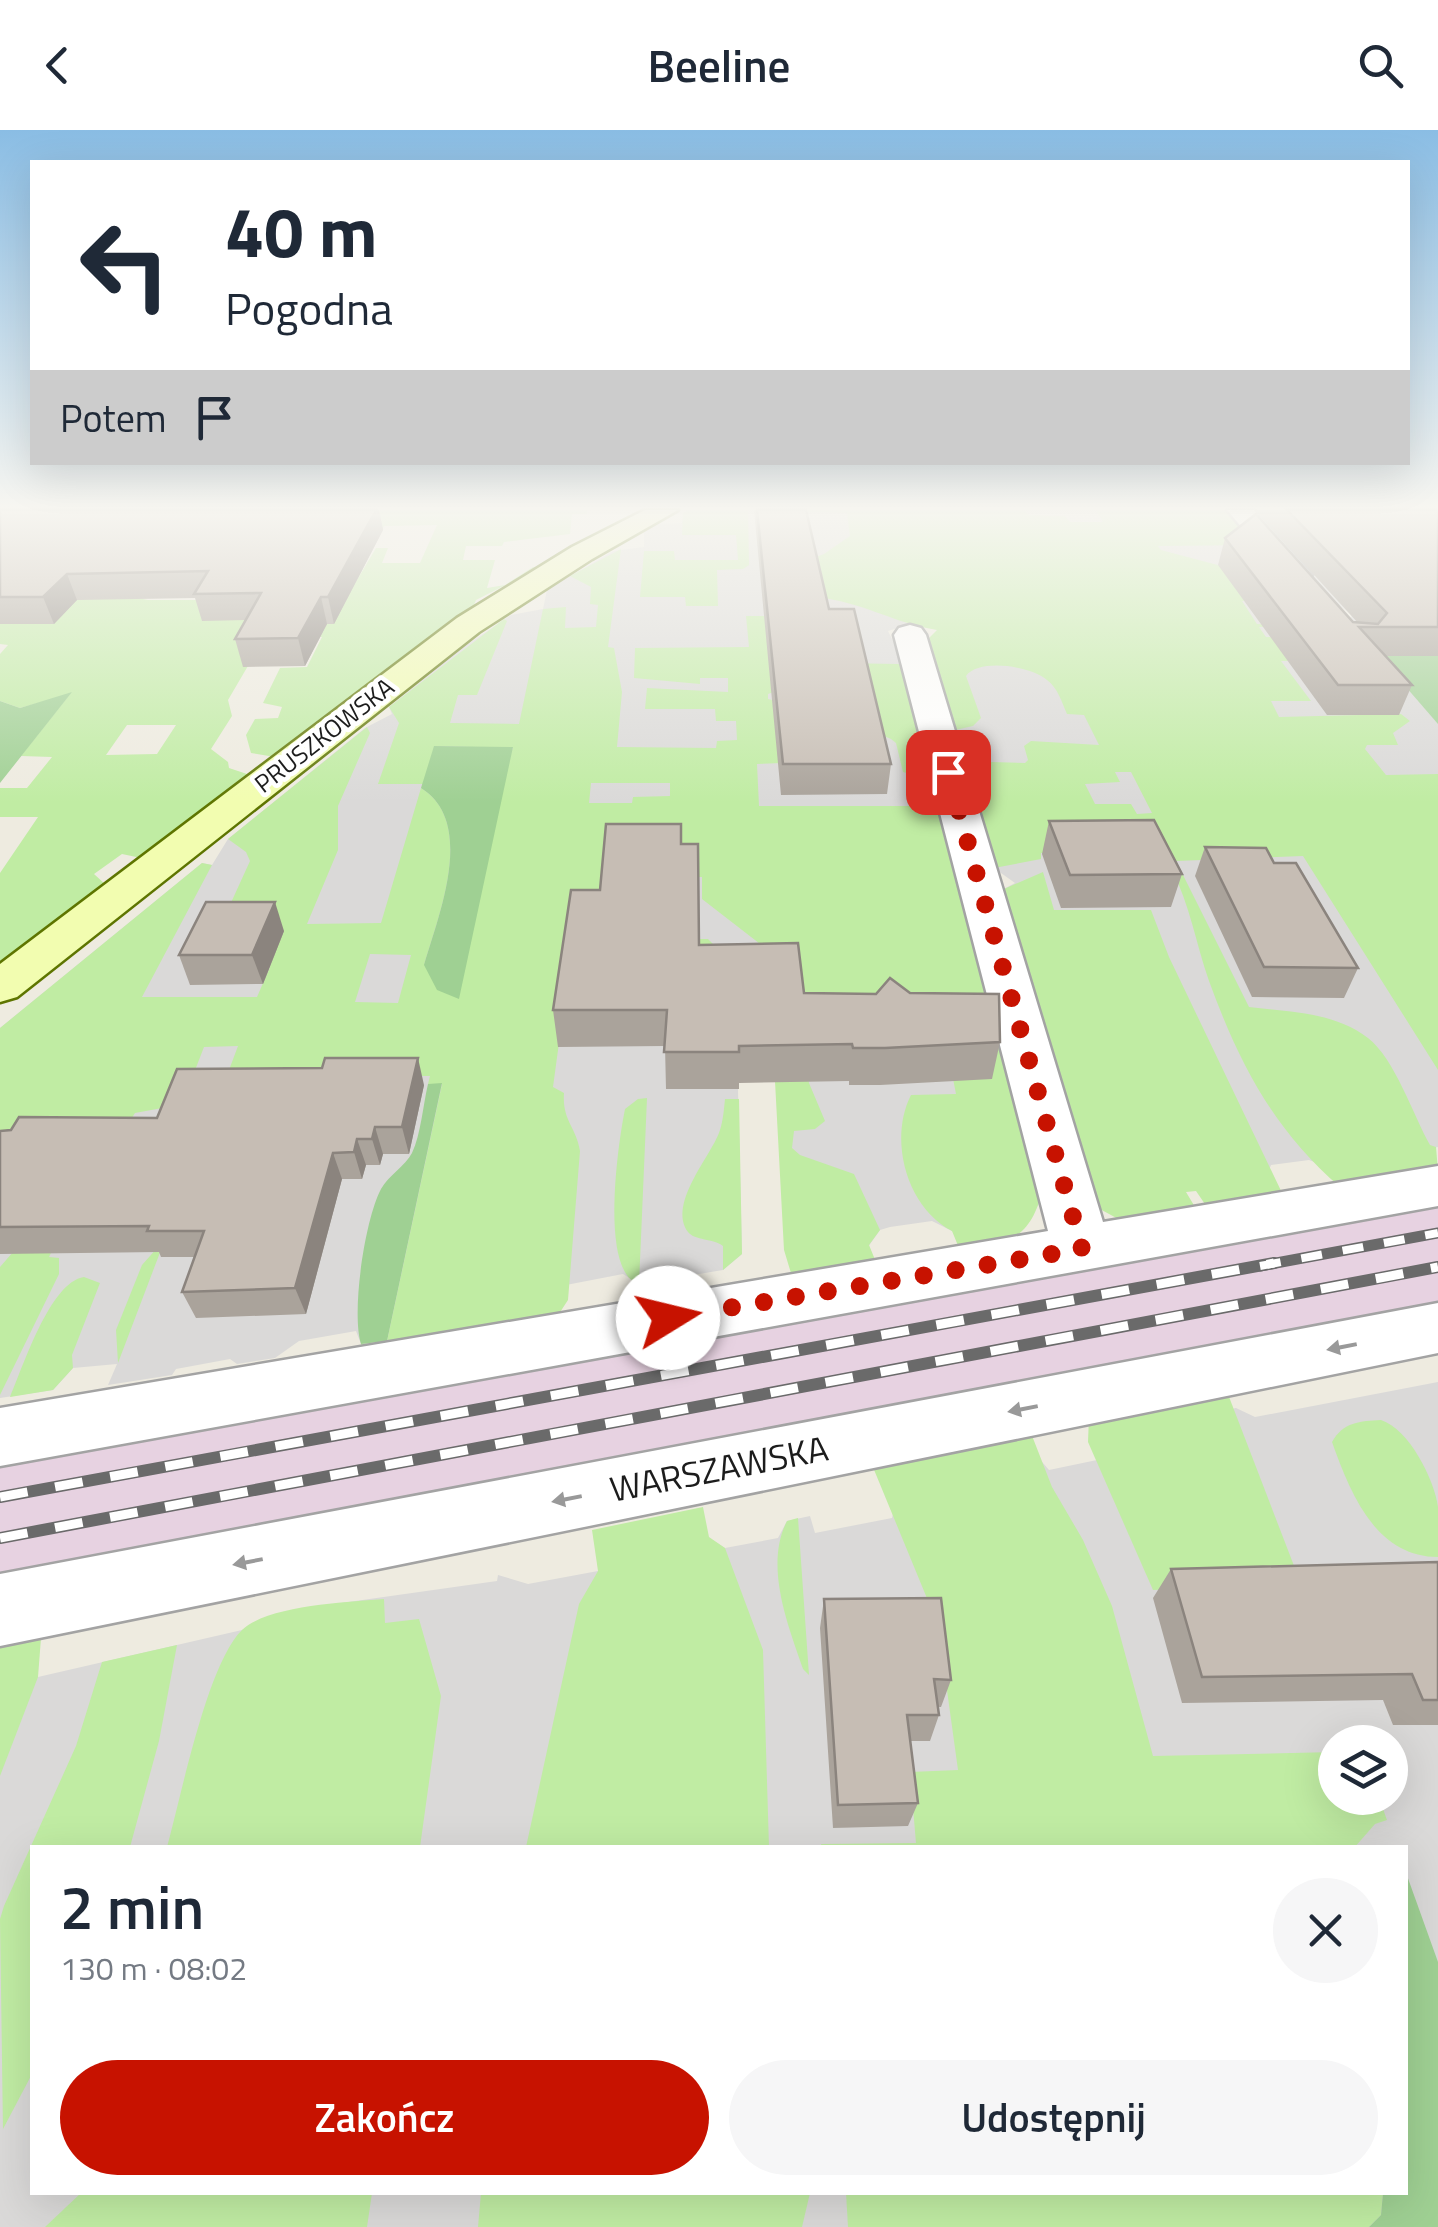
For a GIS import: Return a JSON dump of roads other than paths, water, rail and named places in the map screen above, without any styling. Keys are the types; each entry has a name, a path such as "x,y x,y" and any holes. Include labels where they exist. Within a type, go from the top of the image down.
{"street":[{"name":"PRUSZKOWSKA","path":"0,987 494,608"},
{"path":"910,636 1082,1249"},
{"path":"0,1437 1438,1186"},
{"name":"WARSZAWSKA","path":"0,1610 1438,1328"}],"railway":[{"path":"1260,1266 1438,1233"},
{"path":"0,1497 1274,1263"},
{"path":"0,1538 1438,1267"}]}
